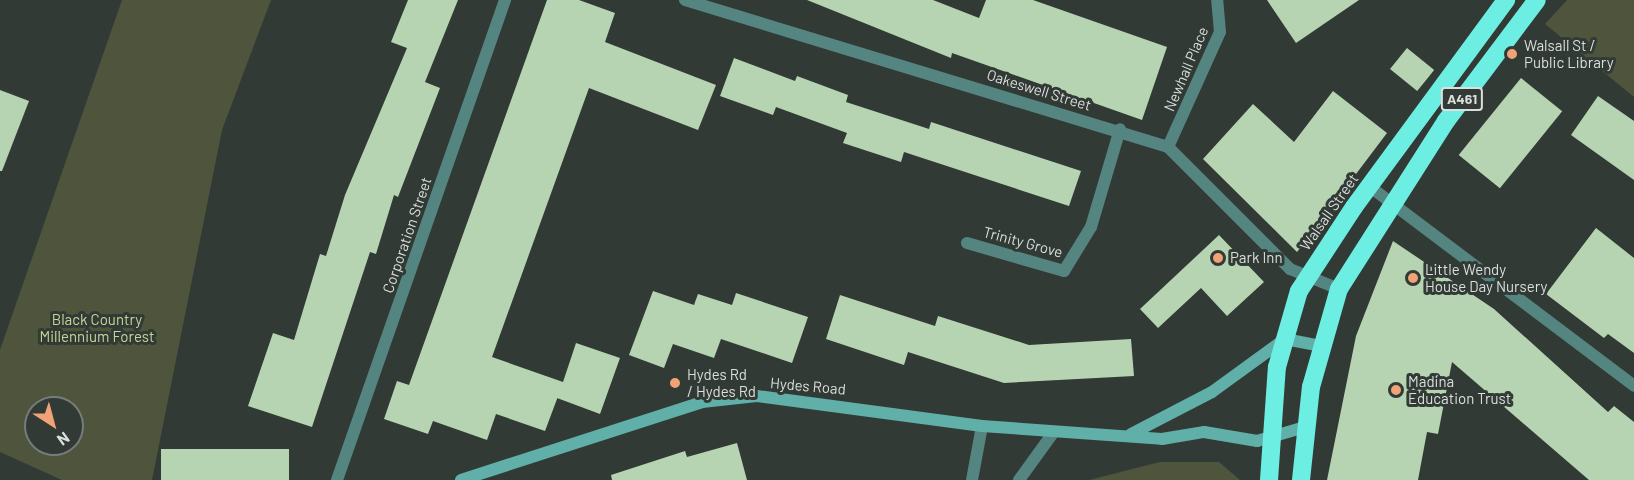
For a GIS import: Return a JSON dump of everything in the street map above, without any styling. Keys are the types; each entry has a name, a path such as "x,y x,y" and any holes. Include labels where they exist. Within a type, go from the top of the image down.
{"highway":[{"name":"Walsall Street","path":"1269,480 1268,439 1285,339 1307,277 1369,186 1506,0"},
{"name":"A461","path":"1301,480 1305,427 1320,346 1339,289 1392,201 1538,0"}],"street":[{"name":"Corporation Street","path":"336,480 505,0"},
{"name":"Oakeswell Street","path":"685,0 1120,129 1168,147 1273,254 1307,277 1339,289"},
{"name":"Newhall Place","path":"1168,147 1221,32 1217,0"},
{"name":"Trinity Grove","path":"967,243 1064,271 1091,227 1120,129"},
{"path":"1369,186 1392,201 1634,386"},
{"path":"1131,434 1212,392 1285,339 1320,346"},
{"name":"Hydes Road","path":"461,480 702,402 757,396 982,426 1053,433 1131,434 1162,439 1204,432 1268,439"},
{"path":"972,480 982,426"},
{"path":"1268,439 1305,427"},
{"path":"1019,480 1053,433"}],"green space":[{"name":"Black Country Millennium Forest","path":"122,0 271,0 222,130 152,480 62,480 0,452 0,350"},
{"path":"1567,0 1634,0 1634,97 1545,24"},
{"path":"1160,462 1219,462 1240,480 1089,480"}],"building":[{"path":"408,0 458,0 425,82 440,88 398,197 394,195 376,254 370,252 312,427 248,406 273,333 294,340 320,254 326,256 345,195 407,48 391,42"},
{"path":"547,0 579,0 615,13 605,42 716,85 698,130 589,88 492,357 563,382 576,343 620,358 600,414 557,398 545,431 496,414 487,440 433,421 428,434 384,419 397,381 409,385"},
{"path":"807,0 933,0 979,18 986,0 1033,0 1167,47 1142,120 952,53 951,58"},
{"path":"1267,0 1359,0 1296,43"},
{"path":"1407,48 1434,70 1417,91 1390,69"},
{"path":"734,58 795,81 797,76 848,95 846,102 929,129 931,122 1081,171 1069,206 904,152 901,162 843,143 847,133 776,107 773,115 720,96"},
{"path":"1521,78 1562,111 1500,188 1459,155"},
{"path":"0,90 29,101 2,171 0,171"},
{"path":"1333,91 1387,133 1297,252 1203,159 1253,104 1294,142"},
{"path":"1598,96 1634,121 1634,180 1571,135"},
{"path":"1596,228 1634,258 1634,353 1608,334 1604,338 1546,294"},
{"name":"Park Inn","path":"1219,235 1264,282 1227,316 1201,288 1158,328 1140,309"},
{"path":"1393,241 1494,309 1608,412 1614,406 1634,422 1634,480 1589,480 1452,362 1438,434 1427,432 1418,480 1327,480 1356,336"},
{"path":"653,291 694,305 698,294 732,305 736,293 808,317 792,363 721,339 714,358 673,344 664,368 629,355"},
{"path":"840,295 935,326 938,316 1029,345 1131,339 1134,376 1004,383 908,352 904,365 826,339"},
{"path":"737,443 747,480 612,480 611,475 685,451 687,457"},
{"path":"161,449 289,449 289,480 161,480"}],"place":[{"name":"Walsall St / Public Library","path":"1512,54"},
{"name":"Park Inn","path":"1218,258"},
{"name":"Little Wendy House Day Nursery","path":"1413,278"},
{"name":"Hydes Rd / Hydes Rd","path":"675,383"},
{"name":"Madina Education Trust","path":"1396,390"}]}
